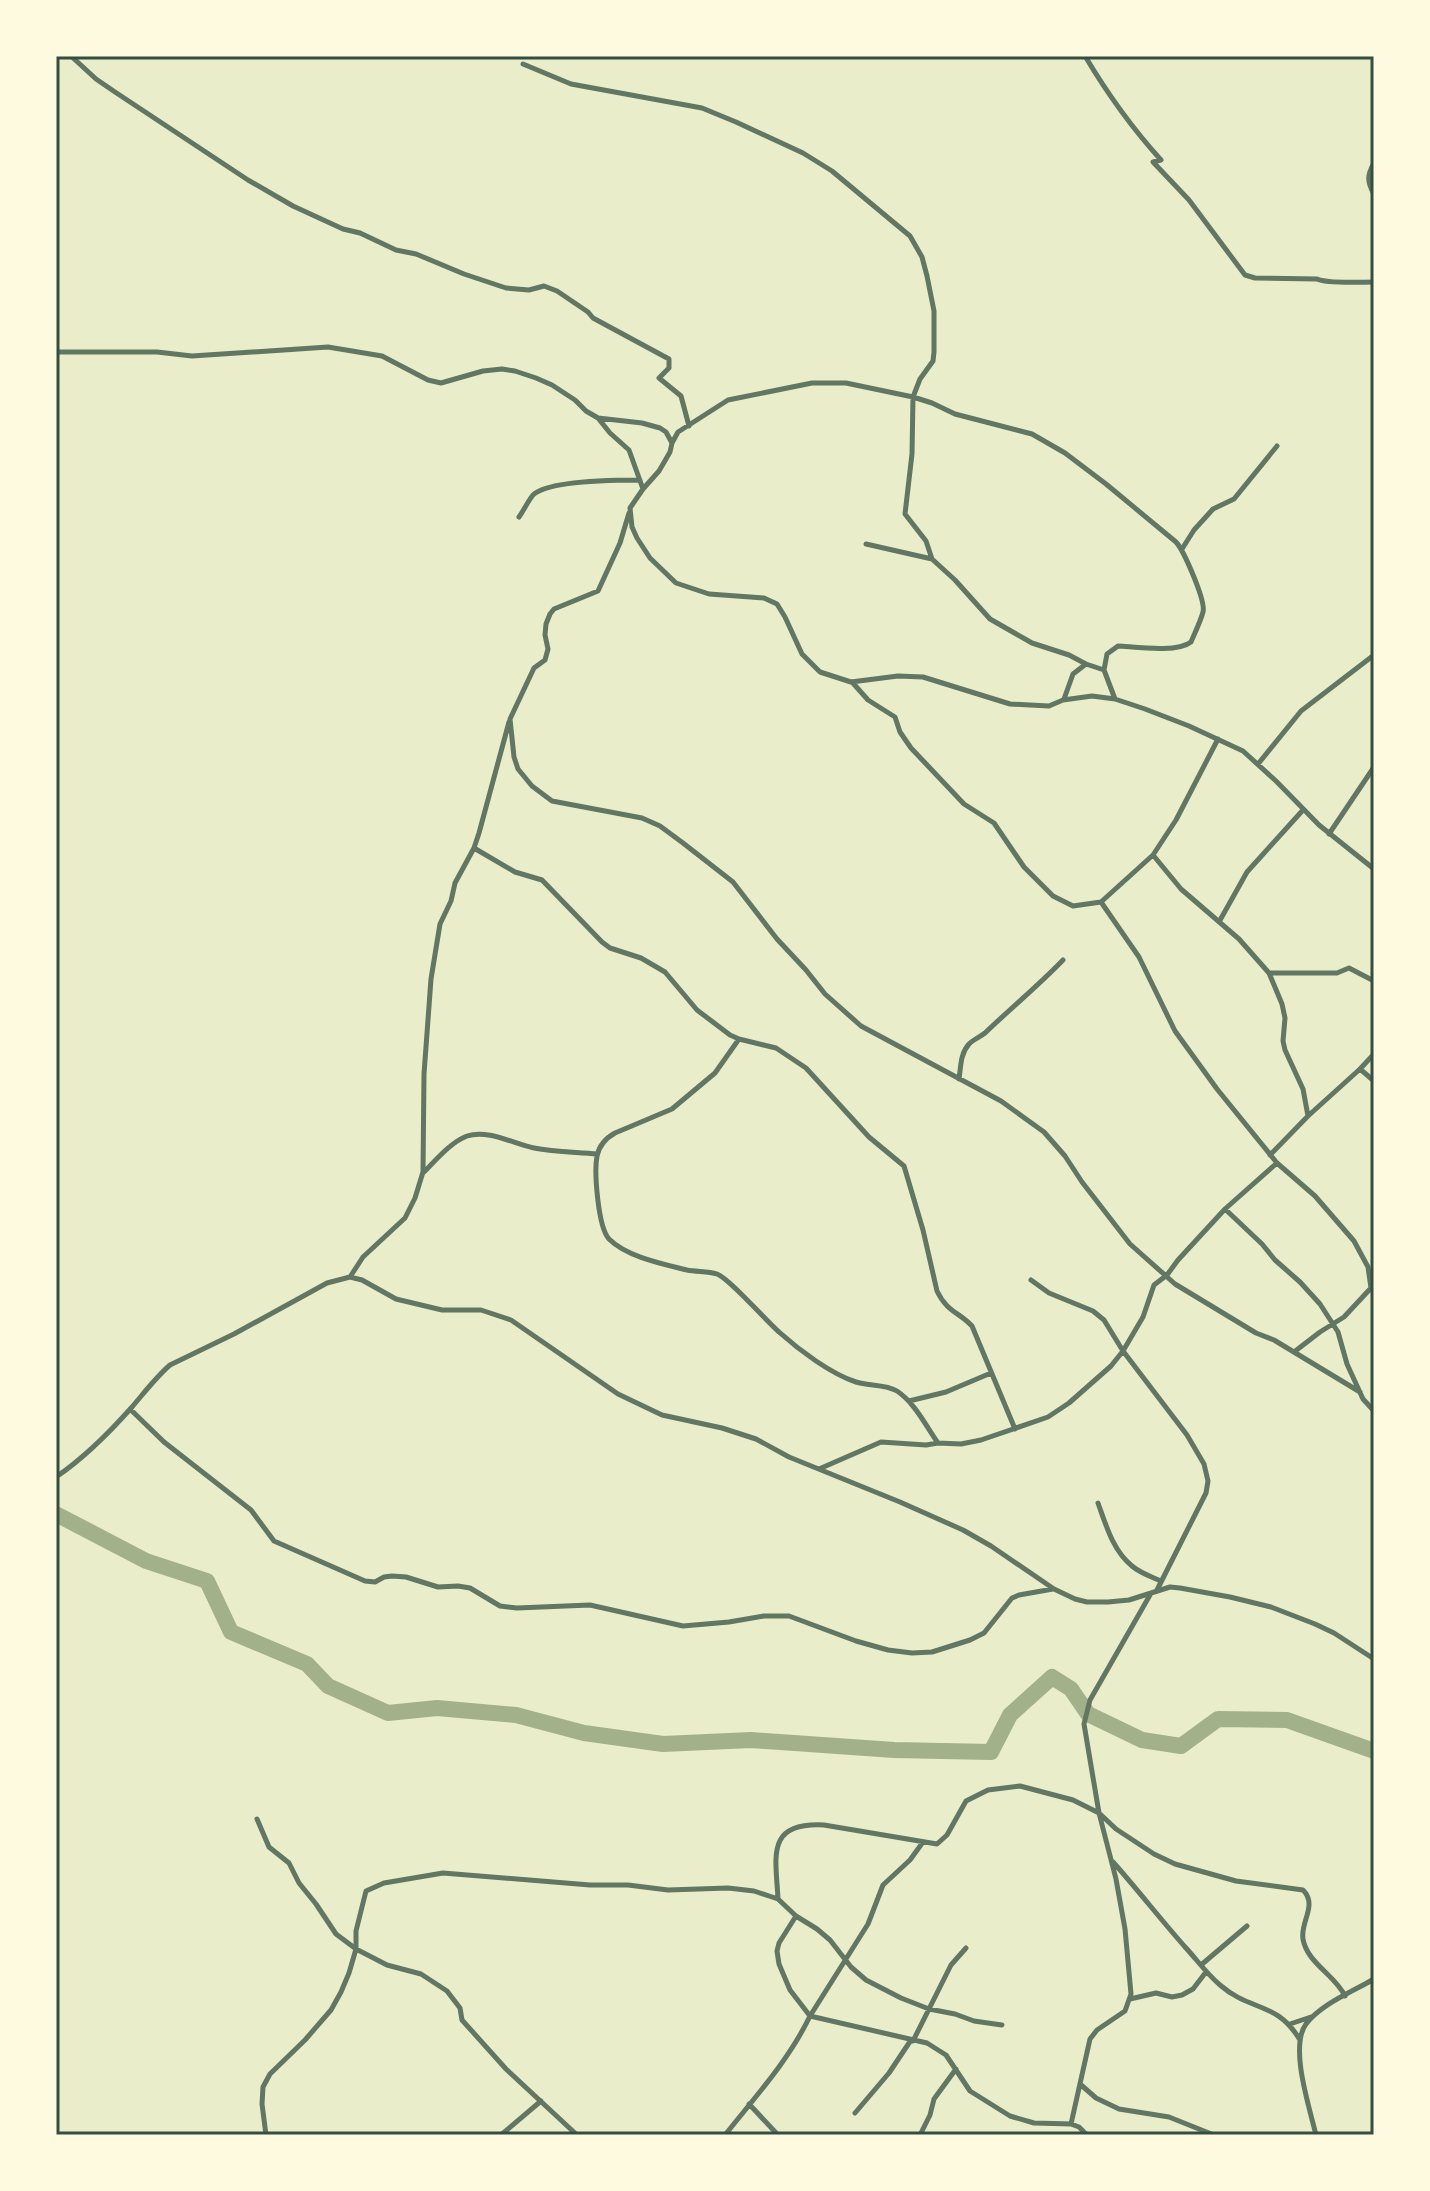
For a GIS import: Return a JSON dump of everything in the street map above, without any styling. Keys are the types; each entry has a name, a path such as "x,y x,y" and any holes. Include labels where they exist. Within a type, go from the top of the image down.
{"street":[{"path":"71,56 115,92 293,206 396,250 416,254 506,288 529,290 544,286 557,291 593,318 669,359 669,368 659,378 681,396 689,427"},
{"path":"1085,56 1135,130 1161,160 1153,162 1189,200 1245,275 1255,278 1317,279 1323,282 1374,282"},
{"path":"523,64 571,84 702,108 803,153 848,182 910,236 924,266 934,311 934,352 933,361 920,379 913,397 912,454 905,514 926,541 932,559 990,619 1032,643 1104,670"},
{"path":"1374,163 1368,177 1374,194"},
{"path":"56,352 157,352 192,356 328,347 382,356 428,380 441,383 483,371 515,371 552,385 598,418 629,450 643,489"},
{"path":"350,1277 363,1257 405,1218 423,1172 424,1074 431,979 444,912 474,848 515,706 534,668 545,660 548,649 546,624 554,609 598,591 620,543 630,508 659,471 678,432 728,400 812,383 846,383 913,397 955,414 1032,434 1052,444 1106,484 1182,549 1204,611 1187,646 1176,649 1118,646 1107,654 1104,670 1115,699"},
{"path":"598,418 660,428 672,443"},
{"path":"1182,549 1213,509 1234,499 1277,446"},
{"path":"519,517 534,494 547,489 585,481 639,480"},
{"path":"630,508 637,538 650,558 676,583 709,594 764,598 777,604 802,654 820,672 851,682 916,676 1010,704 1049,706 1063,700 1092,696 1115,699 1189,726 1243,751 1329,834 1374,869"},
{"path":"866,544 932,559"},
{"path":"1258,764 1301,711 1374,655"},
{"path":"1063,700 1073,674 1086,664"},
{"path":"851,682 868,700 895,717 900,732 911,748 964,804 994,823 1024,867 1053,896 1073,906 1101,902 1153,855 1176,820 1218,739"},
{"path":"510,719 518,769 543,796 561,804 642,818 660,826 733,882 825,994 861,1026 1001,1101 1044,1132 1130,1244 1175,1284 1360,1392"},
{"path":"1329,834 1374,767"},
{"path":"1219,922 1247,872 1303,810"},
{"path":"474,848 515,872 542,880 602,942 665,972 697,1010 716,1026 739,1039 776,1048 806,1068 869,1137 904,1166 941,1301 972,1326 1015,1429"},
{"path":"1153,855 1181,889 1239,939 1269,973 1285,1018 1285,1050 1303,1089 1308,1116"},
{"path":"1101,902 1139,957 1175,1031 1217,1089 1277,1163 1315,1196 1354,1241 1368,1267 1372,1288 1333,1325 1294,1352"},
{"path":"959,1079 962,1057 971,1041 981,1037 1063,960"},
{"path":"1269,973 1337,973 1352,968 1374,981"},
{"path":"739,1039 715,1073 672,1109 607,1138 597,1154 601,1223 606,1236 637,1256 720,1275 780,1333 821,1364 848,1379 896,1390 909,1401 938,1443"},
{"path":"1270,1155 1374,1054"},
{"path":"1360,1069 1374,1081"},
{"path":"423,1172 464,1137 475,1135 504,1139 535,1149 597,1154"},
{"path":"818,1469 881,1442 961,1444 1048,1417 1078,1397 1123,1351 1143,1317 1154,1285 1167,1275 1225,1209 1277,1163"},
{"path":"1225,1209 1320,1304 1340,1336 1347,1364 1360,1392 1374,1411"},
{"path":"56,1477 113,1428 170,1365 244,1329 304,1294 350,1277 362,1280 396,1299 442,1310 481,1310 511,1320 618,1394 662,1415 745,1435 789,1457 963,1530 1054,1589 1075,1599 1097,1603 1129,1600 1170,1587 1180,1588 1271,1607 1325,1629 1374,1659"},
{"path":"1031,1280 1053,1295 1099,1314 1187,1435 1204,1464 1208,1481 1206,1493 1161,1581 1090,1700 1084,1724 1099,1813 1125,1929 1130,1999 1125,2011 1092,2034 1071,2124"},
{"path":"909,1401 946,1392 991,1373"},
{"path":"130,1409 164,1442 251,1510 274,1541 365,1581 406,1577 438,1587 470,1588 500,1606 590,1605 683,1626 789,1616 856,1641 912,1653 932,1652 970,1640 984,1633 1012,1598 1054,1589"},
{"path":"1098,1503 1114,1545 1122,1557 1133,1567 1161,1581"},
{"path":"778,1899 774,1864 777,1846 782,1837 796,1827 824,1825 932,1844 942,1841 966,1801 988,1790 1020,1786 1073,1800 1099,1813 1116,1829 1175,1864 1236,1881 1303,1890 1309,1900 1303,1941 1310,1955 1338,1983 1345,1996"},
{"path":"257,1819 269,1847 289,1863 299,1883 336,1934 356,1949 394,1968 413,1970 447,1991 460,2008 462,2020 506,2069 577,2135"},
{"path":"725,2135 803,2030 868,1924 883,1885 910,1860 923,1842"},
{"path":"1111,1858 1218,1983 1239,1999 1269,2010 1290,2024 1300,2040"},
{"path":"266,2135 263,2087 270,2074 331,2010 349,1973 366,1891 384,1883 443,1873 668,1890 728,1888 754,1891 778,1899 830,1940 866,1980 929,2009 1002,2025"},
{"path":"796,1916 777,1951 790,1990 810,2016 933,2046 946,2055 970,2091 1010,2116 1023,2122 1071,2124 1087,2135"},
{"path":"1201,1965 1247,1926"},
{"path":"855,2113 912,2040 951,1965 966,1948"},
{"path":"1130,1999 1156,1993 1172,1997 1182,1995 1193,1989 1207,1972"},
{"path":"1290,2024 1313,2016 1374,1979"},
{"path":"1313,2016 1304,2027 1300,2040 1303,2079 1316,2135"},
{"path":"920,2135 934,2099 956,2069"},
{"path":"1080,2084 1096,2098 1119,2109 1169,2117 1214,2135"},
{"path":"501,2135 541,2101"},
{"path":"749,2104 778,2135"}],"waterway":[{"path":"56,1514 146,1561 207,1581 231,1632 307,1664 328,1686 388,1713 437,1708 516,1715 584,1733 663,1744 751,1740 894,1750 991,1752 1010,1715 1052,1677 1071,1689 1088,1714 1142,1740 1181,1746 1218,1719 1287,1720 1374,1751"}]}
